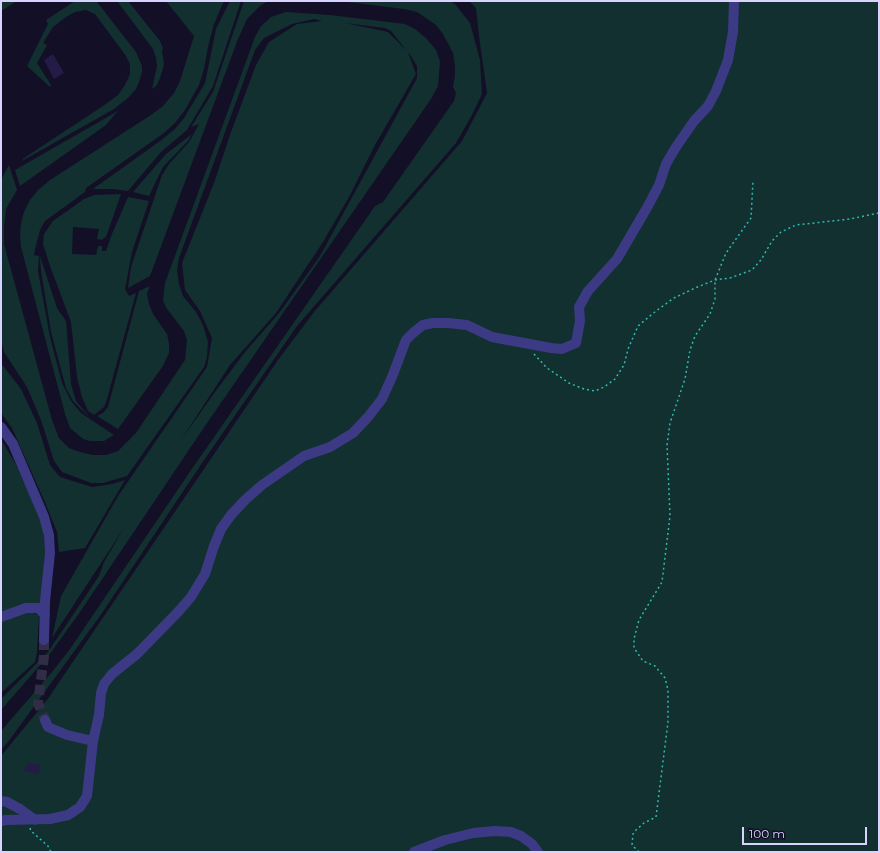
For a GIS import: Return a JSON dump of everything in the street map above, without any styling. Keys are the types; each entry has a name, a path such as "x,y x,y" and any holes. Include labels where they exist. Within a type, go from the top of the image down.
{"street":[{"path":"1,821 50,819 68,815 80,808 87,796 93,742 104,684 112,674 137,654 191,597 205,574 214,546 231,514 262,485 304,456 330,447 353,433 368,417 382,399 406,340 413,333 423,325 448,322 467,324 492,336 551,348 562,349 576,343 580,321 579,307 588,291 617,259 648,206 659,184 666,164 676,147 694,121 708,106 716,91 728,60 733,32 734,1"},
{"path":"1,427 13,444 44,517 49,535 50,553 44,640"},
{"path":"1,617 26,608 38,608 45,615"},
{"path":"45,720 48,727 67,735 93,742"},
{"path":"1,801 7,802 20,809 35,820"},
{"path":"414,852 445,840 473,833 495,831 511,832 521,836 532,844 538,852"}],"path":[{"path":"639,852 632,845 632,834 644,823 656,817 668,722 668,690 665,678 654,666 643,661 634,648 634,639 639,620 662,582 670,516 666,445 670,423 685,379 694,336 710,314 713,307 715,300 715,280 726,253 751,218 753,181"},
{"path":"532,352 547,368 568,383 584,389 596,391 615,380 624,365 628,349 638,326 674,298 715,280 730,278 752,270 761,260 772,241 782,232 796,226 850,219 879,213"},
{"path":"31,831 48,846 51,852"}],"green space":[{"path":"1,1 17,1 1,11"},
{"path":"75,1 96,1 101,7 136,52 142,66 139,82 136,89 129,97 114,109 22,161 24,158 118,95 130,74 130,64 126,56 95,14 86,10 75,12 66,17 53,27 43,43 47,45 37,63 51,85 50,87 27,66 48,24 46,20"},
{"path":"117,1 128,1 160,41 163,48 164,64 157,85 152,89 157,66 153,49"},
{"path":"166,1 224,1 214,24 199,85 185,110 175,123 164,133 86,188 85,192 45,221 40,230 35,249 34,255 39,256 38,271 50,337 62,383 71,401 81,413 114,435 104,441 90,441 83,439 70,428 65,414 21,247 21,223 24,212 30,200 38,190 50,180 151,115 163,106 174,93 180,81 194,36"},
{"path":"230,1 241,1 213,86 187,130 161,152 128,191 93,189 160,141 175,129 184,118 205,83 216,29"},
{"path":"244,1 269,1 261,5 247,19 238,39 150,276 128,288 131,267 162,175 169,164 189,142 199,124 191,127 213,92"},
{"path":"340,1 450,1 455,4 470,23 480,60 482,94 456,143 297,326 202,463 100,616 1,750 1,731 70,649 189,473 375,206 383,202 454,101 456,93 453,87 455,66 453,53 443,34 436,25 417,12"},
{"path":"469,1 879,1 879,852 1,852 1,756 47,700 278,360 314,312 462,141 487,93 476,8"},
{"path":"286,12 330,15 405,24 415,29 426,38 436,50 440,61 438,86 431,99 205,426 78,615 49,655 1,710 1,699 48,652 99,576 104,562 124,528 52,638 61,596 118,496 207,367 212,338 200,311 185,290 182,263 214,183 256,65 269,42 297,24 322,21 314,19 292,24 264,38 255,50 179,258 177,270 183,296 196,312 203,325 208,342 207,357 204,367 127,476 103,483 91,483 62,472 54,461 41,420 27,387 4,352 1,340 1,180 9,165 17,190 6,209 4,244 52,420 59,438 69,448 93,455 106,455 118,451 136,433 185,360 187,340 184,331 167,309 163,301 165,283 255,37 261,26 271,17","holes":["345,23 385,28 391,31 407,51 388,32","408,52 417,66 417,78 320,256 280,312 245,352 181,440 230,365 276,313 323,242 349,197 375,145 416,74"]},
{"path":"118,111 106,125 20,186 15,170"},
{"path":"192,134 188,141 163,167 149,196 133,192 166,154"},
{"path":"121,194 106,237 101,240 97,239 99,229 73,227 72,254 96,255 98,246 102,246 102,251 106,251 128,197 149,201 132,252 125,289 129,296 136,293 107,399 104,407 94,415 88,411 82,397 77,377 71,322 43,244 44,234 53,221 84,199 94,195"},
{"path":"40,256 57,308 66,321 71,384 76,401 91,419 73,401 66,388 51,332"},
{"path":"150,286 147,293 149,304 153,314 167,334 169,353 163,366 118,429 97,416 103,413 108,407 139,291"},
{"path":"1,363 21,389 37,423 50,465 60,477 92,487 112,484 125,480 85,548 59,552 57,532 44,500 12,428 1,413"},
{"path":"1,439 15,463 32,500 44,531 45,551 42,610 1,615"},
{"path":"33,612 39,616 35,662 1,693 1,621 18,614"}],"building":[{"path":"53,54 64,73 54,79 44,60"},
{"path":"28,763 41,765 38,774 24,771"}],"tunnel":[{"path":"44,640 44,656 38,703 45,720"}]}
